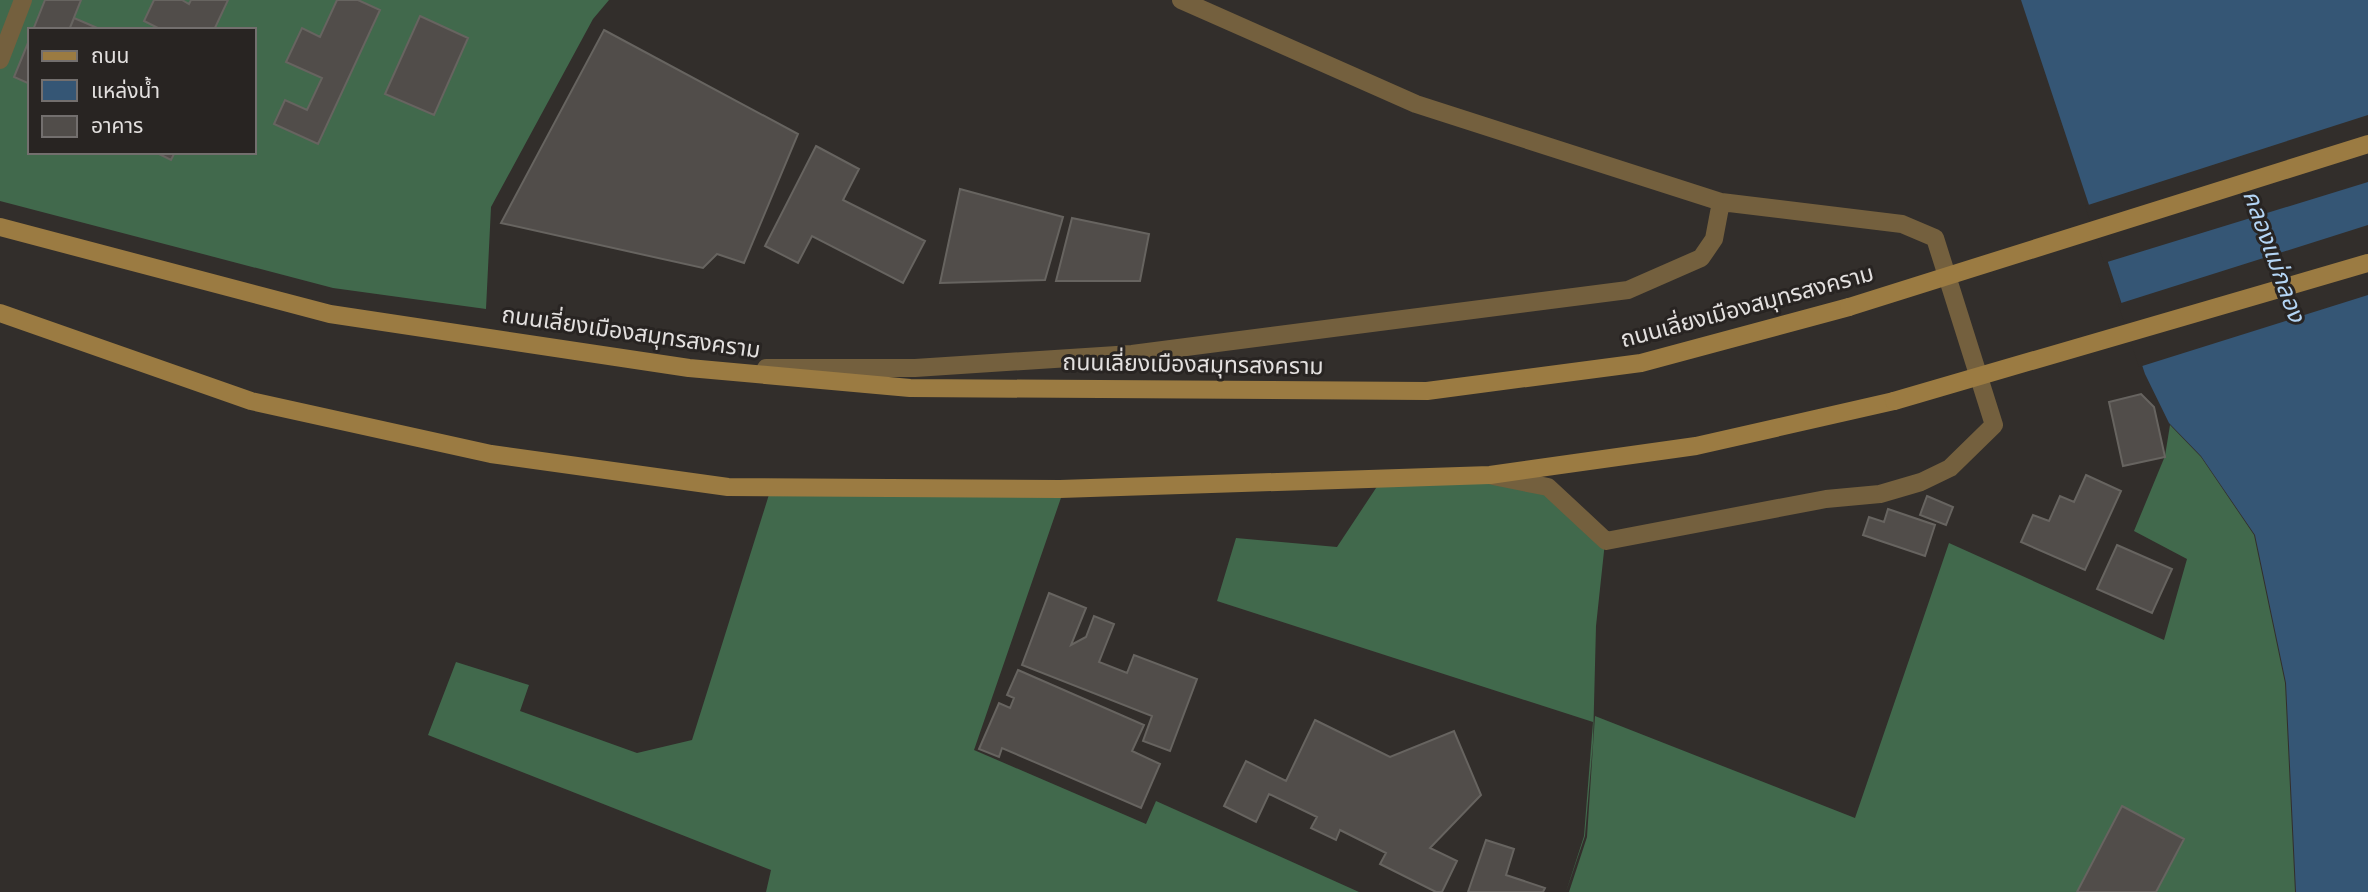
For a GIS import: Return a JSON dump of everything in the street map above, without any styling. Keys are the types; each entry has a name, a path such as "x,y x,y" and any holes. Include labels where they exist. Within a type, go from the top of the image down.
{"main road":[{"name":"ถนนเลี่ยงเมืองสมุทรสงคราม","path":"0,227 330,314 688,368 910,388 1427,391 1641,363 1849,307 2368,144"},
{"path":"0,313 251,401 491,454 728,487 1060,489 1490,475 1696,446 1894,401 2368,263"}],"lane":[{"path":"0,60 23,0"},
{"path":"1181,0 1416,104 1721,202 1902,224 1935,237 1994,425 1990,432 1950,468 1921,482 1880,494 1826,499 1606,541 1548,487 1490,475"},
{"path":"688,368 915,368 1132,354 1628,290 1701,258 1714,239 1721,202"}],"green space":[{"path":"0,0 609,0 593,19 491,207 486,309 333,288 0,201"},
{"path":"2170,425 2201,457 2254,535 2285,683 2295,892 1569,892 1587,837 1595,716 1855,818 1949,543 2164,640 2187,559 2134,531 2165,456"},
{"path":"1489,476 1547,488 1605,542 1596,626 1593,743 1585,836 1566,892 1584,836 1593,722 1217,601 1236,538 1337,547 1380,482 1063,492 974,750 1146,824 1156,801 1359,892 766,892 771,870 428,735 456,662 529,685 520,711 637,753 692,740 772,485"}],"water":[{"name":"คลองแม่กลอง","path":"2021,0 2368,0 2368,892 2296,892 2286,683 2255,535 2201,456 2169,423 2145,374"}],"pier":[{"path":"2368,115 2368,182 2104,263 2085,206"},
{"path":"2368,225 2368,295 2139,367 2118,304"}],"building":[{"path":"45,0 81,0 70,28 34,28"},
{"path":"154,0 182,0 189,4 191,0 228,0 215,28 158,28 144,21"},
{"path":"337,0 358,0 380,10 318,144 274,124 285,100 307,110 322,78 286,62 302,28 320,37"},
{"path":"420,16 468,38 434,115 385,94"},
{"path":"74,18 97,28 70,28"},
{"path":"604,30 798,134 744,263 717,254 703,268 501,223"},
{"path":"28,43 28,83 14,77"},
{"path":"816,146 859,169 843,200 925,241 903,283 812,236 798,263 765,246"},
{"path":"159,154 174,154 171,160"},
{"path":"960,189 1063,217 1045,280 940,283"},
{"path":"1072,218 1149,234 1140,281 1056,281"},
{"path":"2141,394 2154,407 2165,457 2123,466 2109,402"},
{"path":"2086,475 2121,491 2085,570 2021,542 2033,515 2049,521 2060,496 2074,502"},
{"path":"1927,496 1953,507 1946,525 1920,515"},
{"path":"1888,509 1935,525 1925,556 1863,535 1869,517 1884,522"},
{"path":"2117,545 2172,569 2152,613 2097,589"},
{"path":"1049,593 1086,608 1071,645 1086,637 1094,616 1114,624 1099,662 1127,673 1134,655 1197,679 1170,751 1143,741 1152,716 1022,665"},
{"path":"1018,670 1144,725 1132,751 1160,764 1141,808 1002,748 999,757 979,749 999,703 1010,708 1014,698 1007,695"},
{"path":"1315,720 1390,757 1454,731 1481,795 1430,848 1457,861 1442,892 1436,892 1380,864 1386,853 1340,830 1336,840 1311,828 1317,817 1269,794 1256,822 1224,806 1246,761 1286,781"},
{"path":"2122,806 2184,839 2156,892 2077,892"},
{"path":"1486,840 1514,849 1506,875 1545,888 1543,892 1468,892"}]}
